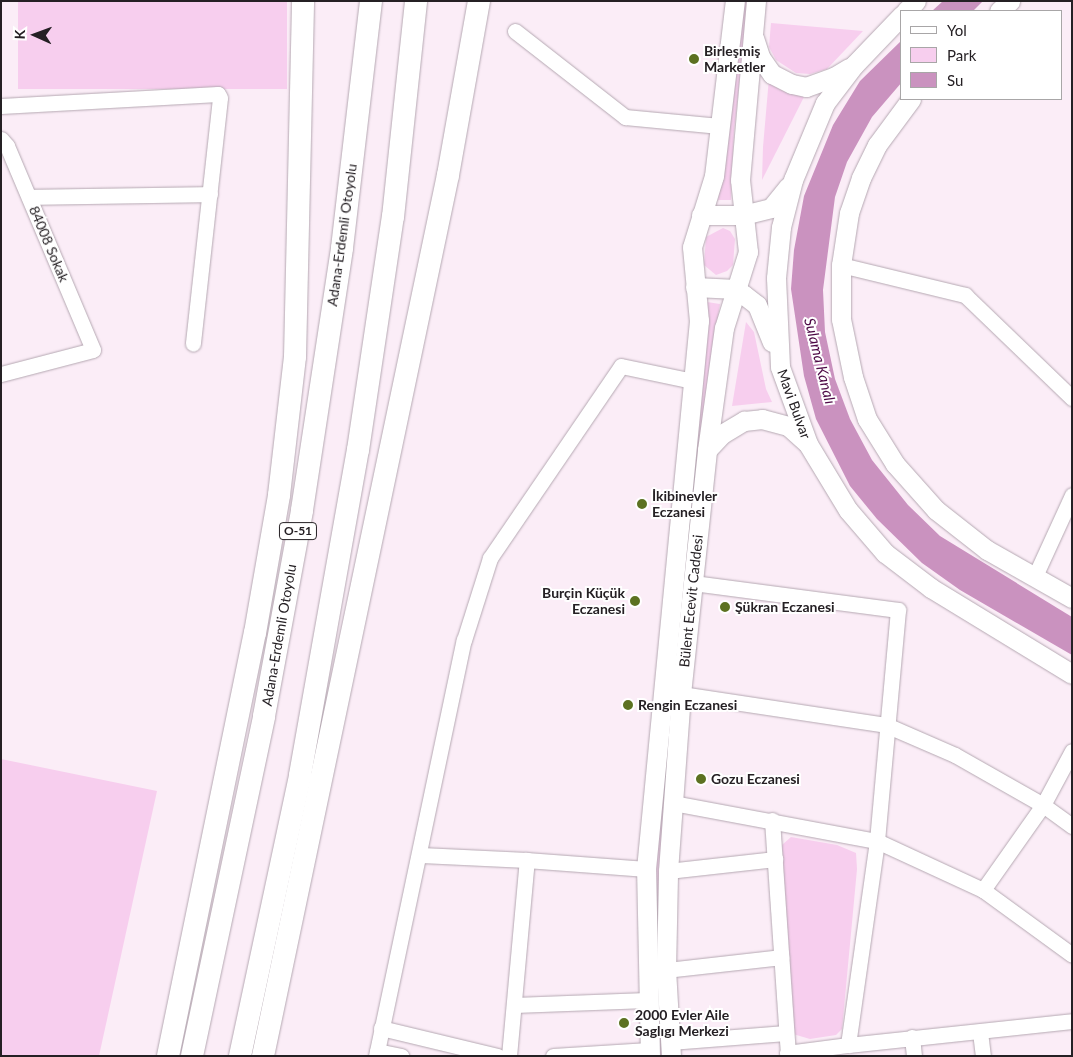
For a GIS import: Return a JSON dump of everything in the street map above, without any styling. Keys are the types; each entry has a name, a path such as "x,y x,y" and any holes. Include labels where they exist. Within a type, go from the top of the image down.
{"highway":[{"path":"168,1056 255,632 279,495 295,357 304,1"},
{"name":"Adana-Erdemli Otoyolu","path":"192,1056 264,716 302,510 342,248 371,1"},
{"path":"240,1056 300,775 358,450 393,217 416,1"},
{"path":"262,1056 448,175 479,1"}],"main road":[{"name":"Bülent Ecevit Caddesi","path":"650,1053 646,1000 646,869 698,320 692,247 714,176 734,1"},
{"name":"Bülent Ecevit Caddesi","path":"670,1049 666,970 668,871 681,694 707,450 724,328 748,252 743,215 742,140 756,1"},
{"path":"907,10 916,1"},
{"path":"1000,10 1010,1"},
{"name":"Mavi Bulvar","path":"900,17 854,65 825,103 793,180 781,227 776,278 780,367 808,444 848,510 884,553 931,588 1072,674"},
{"path":"752,32 760,57 772,74 792,84 806,87 834,77 854,65"},
{"path":"910,100 877,144 861,178 849,213 841,265 841,319 852,377 867,419 886,449 936,510 987,550 1072,598"},
{"path":"701,215 743,215 771,208 793,180"},
{"path":"695,287 736,290 758,305 780,367"},
{"path":"707,450 722,434 744,421 762,419 788,426 808,444"}],"street":[{"path":"515,31 625,117 720,126"},
{"path":"1,106 218,94 220,98 193,344"},
{"name":"84008 Sokak","path":"1,139 29,197 94,350 1,374"},
{"path":"29,197 210,194"},
{"path":"841,265 965,295 1072,398"},
{"path":"401,1056 377,1054 381,1028 421,855 464,640 490,558 621,366 693,381"},
{"path":"1035,576 1072,495"},
{"path":"693,583 898,610 886,725 877,841 848,1045"},
{"path":"681,694 886,725 955,755 1043,804 1072,826"},
{"path":"983,890 1043,804 1072,751"},
{"path":"673,803 877,841 983,890 1072,954"},
{"path":"772,820 787,1054 912,1037 980,1032 1072,1021"},
{"path":"421,855 527,860 646,869"},
{"path":"668,871 775,859"},
{"path":"508,1056 515,1005 527,860"},
{"path":"666,970 781,957"},
{"path":"515,1005 646,1000"},
{"path":"381,1028 498,1056"},
{"path":"980,1032 983,1056"},
{"path":"670,1049 786,1034"},
{"path":"912,1037 914,1056"},
{"path":"553,1056 650,1053"}],"green space":[{"path":"18,1 287,1 287,89 18,89"},
{"path":"742,1 749,1 734,130 731,200 718,200"},
{"path":"771,23 863,31 827,69 810,74 796,73 776,60 769,47"},
{"path":"769,78 806,93 762,180 763,147"},
{"path":"723,228 730,231 735,239 733,265 727,271 716,275 704,265 706,237"},
{"path":"707,302 720,304 701,428 666,1056 659,1056 653,882"},
{"path":"746,322 754,332 766,389 772,402 732,406"},
{"path":"1,759 157,791 99,1056 1,1056"},
{"path":"791,837 837,845 856,853 857,869 842,1029 836,1035 810,1039 793,1034 782,845"}],"water":[{"path":"943,1 983,1 974,10 933,10"},
{"name":"Sulama Kanalı","path":"900,42 900,84 872,117 847,162 835,197 823,290 825,332 835,379 850,419 872,460 908,505 940,536 1072,617 1072,655 960,590 922,563 877,519 850,486 816,419 804,376 791,289 794,250 804,196 833,125 860,81"}],"place":[{"name":"Birleşmiş Marketler","path":"694,59"},
{"name":"İkibinevler Eczanesi","path":"642,504"},
{"name":"Burçin Küçük Eczanesi","path":"635,601"},
{"name":"Şükran Eczanesi","path":"725,607"},
{"name":"Rengin Eczanesi","path":"628,705"},
{"name":"Gozu Eczanesi","path":"701,779"},
{"name":"2000 Evler Aile Saglıgı Merkezi","path":"624,1023"}]}
